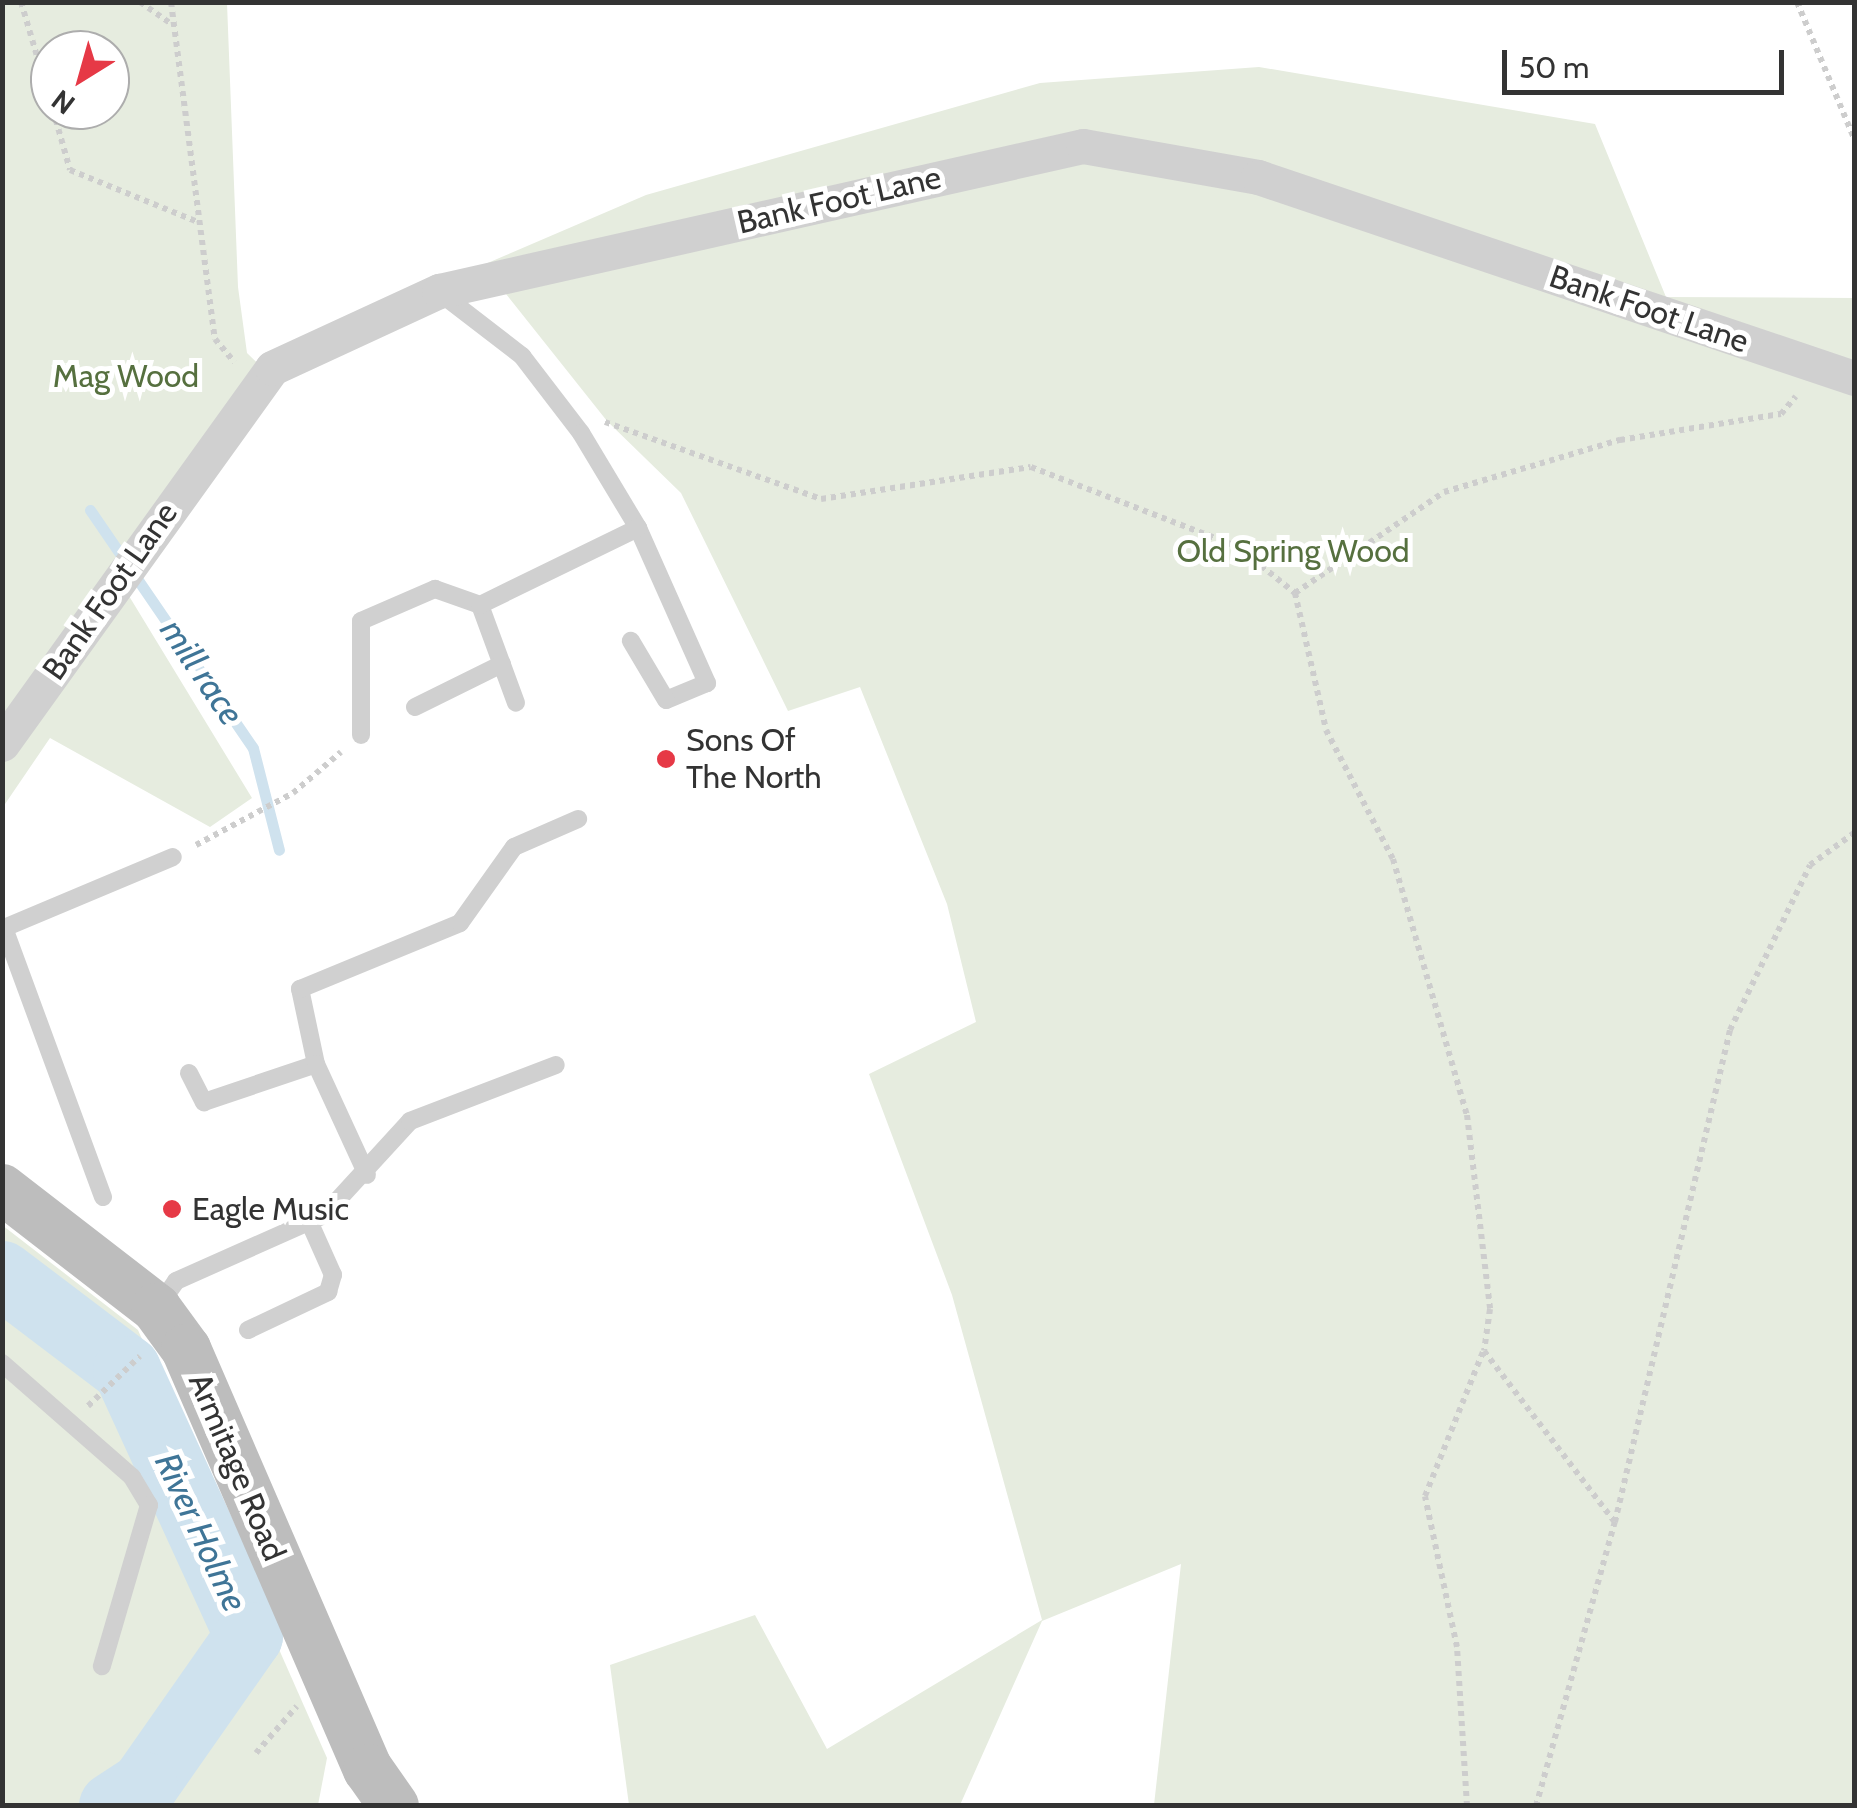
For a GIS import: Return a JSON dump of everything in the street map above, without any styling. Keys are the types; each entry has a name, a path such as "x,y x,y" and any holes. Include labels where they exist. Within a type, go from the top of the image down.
{"main road":[{"name":"Armitage Road","path":"2,1189 163,1318 333,1687 394,1806"}],"street":[{"name":"Bank Foot Lane","path":"2,744 254,386 272,368 438,292 1083,146 1258,177 1854,378"}],"lane":[{"path":"438,292 522,356 581,433 638,528 707,683 666,700 631,641"},
{"path":"362,734 355,627 435,589 480,604 638,528"},
{"path":"480,604 516,703"},
{"path":"415,707 502,664"},
{"path":"367,1175 316,1064 300,988 460,923 514,846 578,819"},
{"path":"103,1197 3,928 173,857"},
{"path":"189,1073 204,1102 316,1064"},
{"path":"163,1318 176,1281 309,1221 367,1175 410,1121 556,1064"},
{"path":"248,1330 328,1292 333,1275 309,1221"},
{"path":"2,1363 132,1477 149,1505 102,1666"}],"path":[{"path":"22,2 30,30"},
{"path":"140,2 173,24"},
{"path":"171,2 215,339 254,386"},
{"path":"1797,2 1854,138"},
{"path":"59,130 70,170 199,223"},
{"path":"1295,592 1444,492 1620,440 1781,414 1820,366"},
{"path":"581,433 607,422 821,499 1031,468 1238,547 1295,592 1326,730 1394,859 1467,1115 1490,1309 1484,1351 1425,1496 1457,1647 1467,1806"},
{"path":"173,857 292,793 362,734"},
{"path":"1536,1806 1615,1522 1730,1030 1810,865 1854,833"},
{"path":"71,1422 163,1318"},
{"path":"1484,1351 1615,1522"},
{"path":"256,1753 301,1700 333,1687"}],"green space":[{"name":"Mag Wood","path":"3,3 227,3 238,287 247,353 276,381 129,596 252,798 210,827 50,738 3,807"},
{"name":"Old Spring Wood","path":"1259,67 1595,124 1666,297 1854,298 1854,1805 1154,1805 1181,1564 1042,1621 960,1805 629,1805 610,1665 755,1615 827,1749 1042,1620 952,1295 869,1074 976,1022 947,904 860,687 788,711 681,493 607,421 483,265 646,195 1040,83"},
{"path":"2,1225 138,1330 327,1758 318,1805 3,1805"}],"waterway":[{"name":"mill race","path":"90,510 253,748 279,850"},
{"name":"River Holme","path":"2,1275 127,1370 249,1636 144,1786 113,1806"}],"place":[{"name":"Sons Of The North","path":"666,759"},
{"name":"Eagle Music","path":"172,1209"}]}
